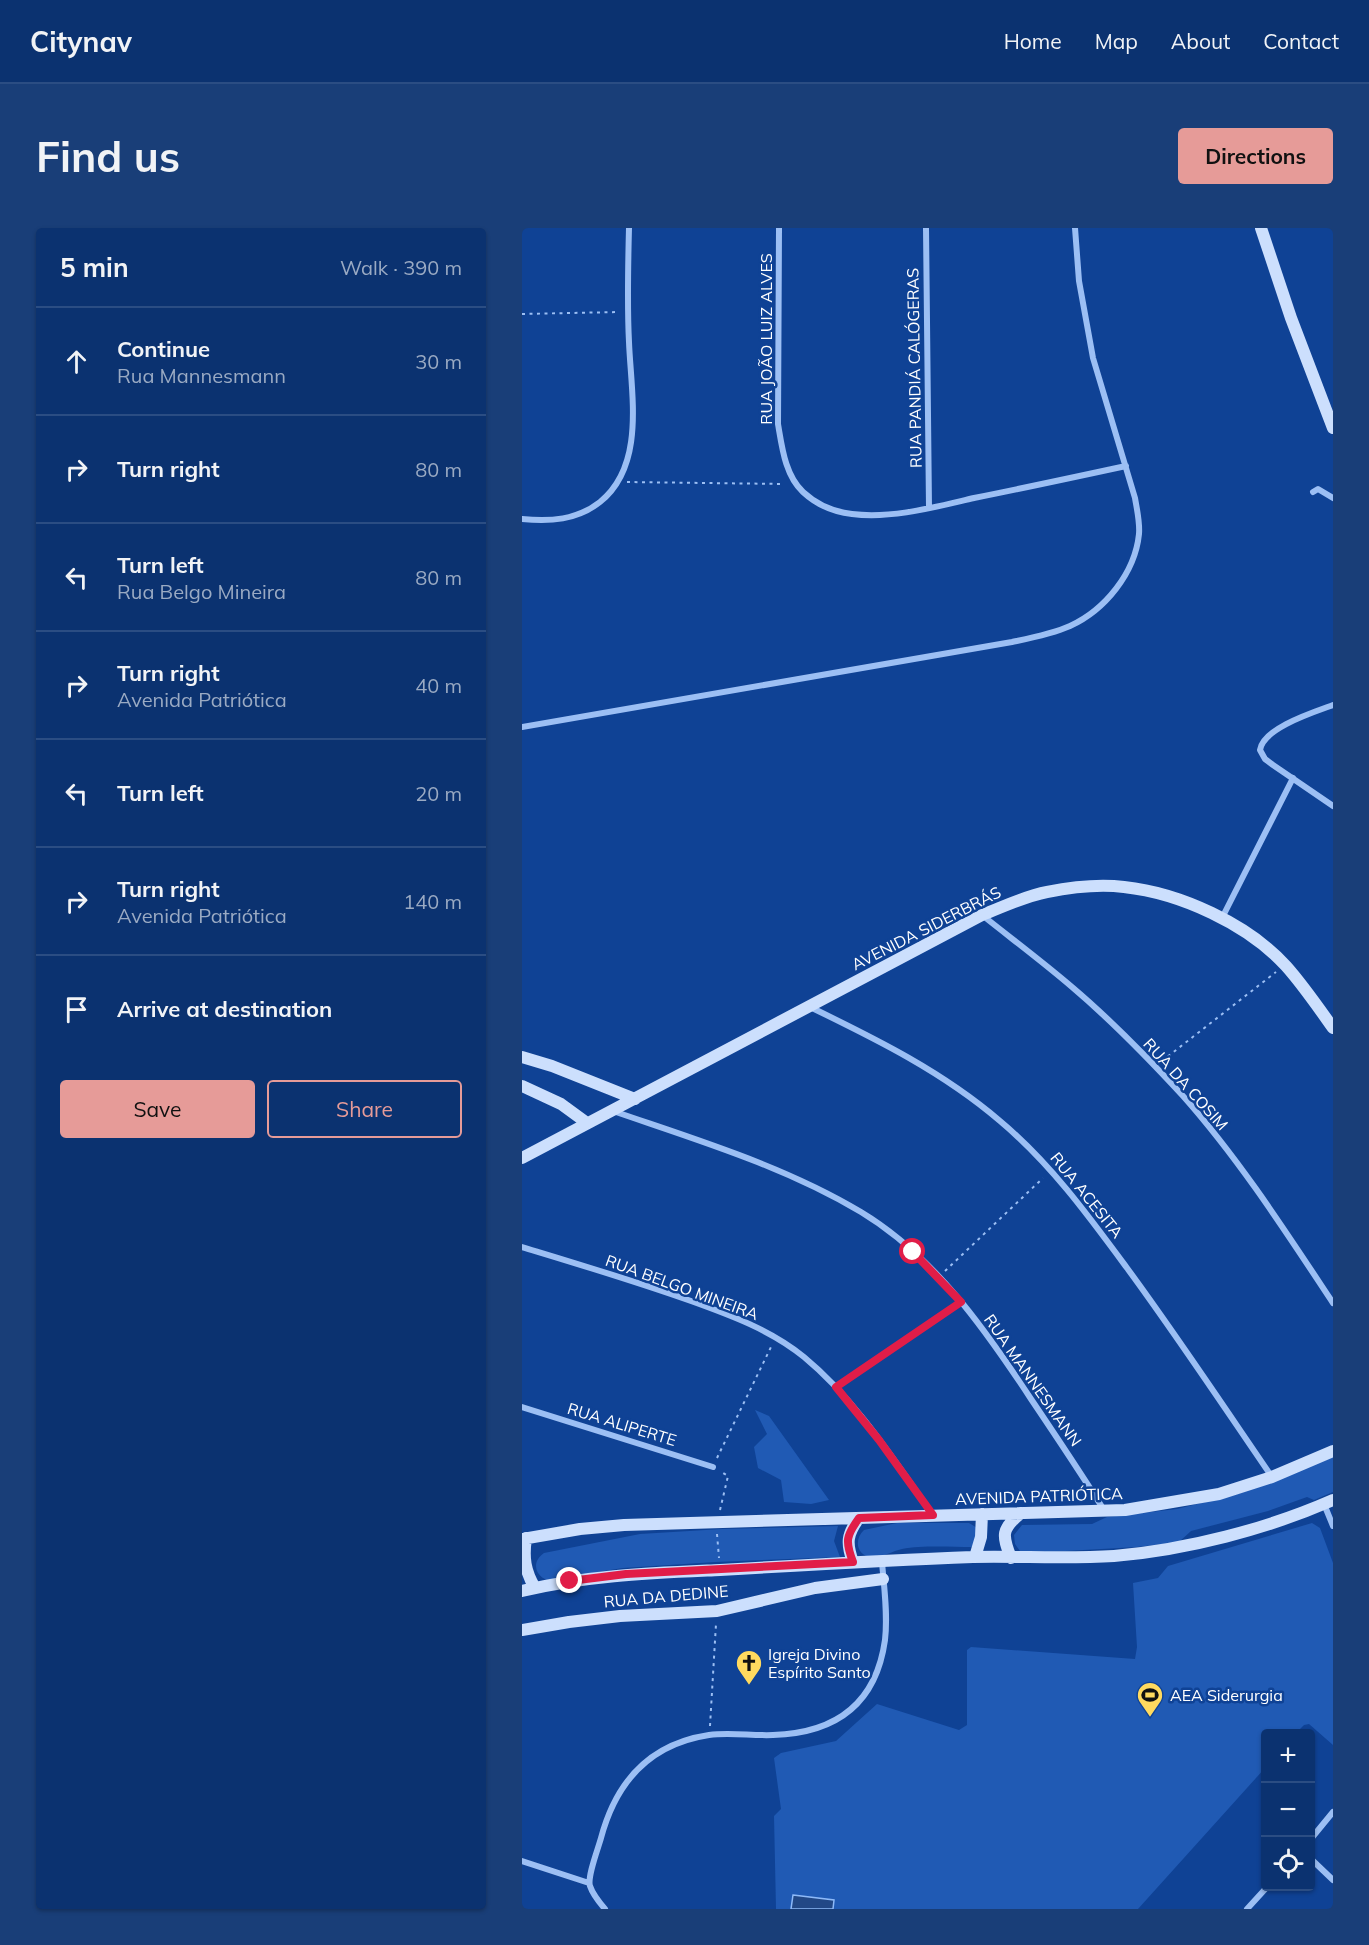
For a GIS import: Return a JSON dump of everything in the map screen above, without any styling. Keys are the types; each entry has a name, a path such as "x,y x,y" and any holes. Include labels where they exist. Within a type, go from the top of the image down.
{"main road":[{"path":"1261,228 1291,318 1333,428"},
{"name":"AVENIDA SIDERBRÁS","path":"522,1158 982,915 1044,892 1094,886 1124,887 1155,893 1187,903 1222,918 1246,933 1285,965 1333,1028"},
{"path":"522,1057 552,1066 635,1099"},
{"path":"522,1086 561,1104 587,1123"},
{"name":"AVENIDA PATRIÓTICA","path":"524,1539 624,1525 1105,1512 1169,1504 1219,1494 1272,1477 1333,1451"},
{"path":"522,1591 626,1574 975,1557 1113,1556 1180,1546 1250,1529 1328,1502"},
{"path":"1011,1558 1004,1533 1021,1513"},
{"path":"975,1557 981,1537 982,1514"},
{"path":"853,1562 847,1547 848,1537 859,1518"},
{"path":"524,1539 525,1567 535,1588"},
{"name":"RUA DA DEDINE","path":"522,1630 620,1616 717,1611 815,1588 883,1579"}],"street":[{"path":"522,519 553,520 580,514 605,498 619,482 627,465 632,420 628,312 629,228"},
{"name":"RUA JOÃO LUIZ ALVES","path":"779,228 778,424 784,455 796,484 819,503 848,513 892,514 1126,466"},
{"name":"RUA PANDIÁ CALÓGERAS","path":"926,228 929,508"},
{"path":"522,727 1012,642 1070,626 1107,600 1126,574 1137,546 1139,518 1126,466 1093,358 1076,259 1075,228"},
{"path":"1313,492 1317,489 1333,498"},
{"path":"1333,705 1277,728 1262,742 1260,750 1265,759 1333,806"},
{"path":"1222,918 1293,778"},
{"name":"RUA DA COSIM","path":"982,915 1073,988 1155,1066 1207,1124 1281,1225 1333,1303"},
{"name":"RUA ACESITA","path":"809,1006 896,1051 948,1082 998,1119 1051,1170 1086,1212 1153,1303 1272,1477"},
{"name":"RUA MANNESMANN","path":"612,1110 771,1167 820,1190 890,1232 939,1277 961,1302 1012,1370 1105,1512"},
{"name":"RUA BELGO MINEIRA","path":"522,1247 659,1290 743,1321 776,1337 802,1356 836,1387 879,1440 933,1515"},
{"name":"RUA ALIPERTE","path":"522,1407 713,1467"},
{"path":"1328,1502 1333,1526"},
{"path":"605,1909 593,1893 589,1883 608,1813 630,1776 656,1755 688,1740 710,1735 790,1734 815,1730 839,1719 864,1697 880,1662 885,1638 882,1562"},
{"path":"1313,1837 1333,1812"},
{"path":"522,1861 589,1883"},
{"path":"1315,1862 1333,1880"},
{"path":"1247,1909 1264,1891"}],"path":[{"path":"522,314 628,312"},
{"path":"619,482 796,484"},
{"path":"1155,1066 1285,965"},
{"path":"939,1277 1051,1170"},
{"path":"836,1387 961,1302"}],"shaded area":[{"path":"755,1410 769,1416 829,1500 811,1504 784,1502 781,1480 758,1468 754,1447 767,1434"},
{"path":"1333,1457 1333,1492 1314,1500 1307,1497 1268,1511 1191,1531 1179,1542 1048,1552 1020,1551 1015,1544 1014,1535 1022,1525 1092,1524 1107,1517 1177,1509 1241,1493"},
{"path":"897,1523 969,1523 979,1529 972,1547 910,1548 875,1557 862,1553 858,1542 864,1530"},
{"name":"AEA Siderurgia","path":"1312,1523 1320,1528 1333,1563 1333,1745 1309,1724 1300,1729 1261,1729 1261,1772 1138,1909 776,1909 774,1816 781,1809 774,1758 781,1753 836,1741 877,1704 959,1730 967,1725 967,1650 971,1647 1135,1659 1137,1647 1133,1583 1158,1578 1168,1566"},
{"path":"838,1526 834,1541 840,1557 623,1568 547,1580 539,1575 536,1568 540,1556 544,1553 640,1534"},
{"path":"793,1895 834,1900 833,1909 791,1909"}],"place":[{"name":"Igreja Divino Espírito Santo","path":"749,1686"},
{"name":"AEA Siderurgia","path":"1150,1718"}],"route":[{"path":"570,1581 626,1574 853,1562 847,1547 848,1537 859,1518 933,1515 879,1440 836,1387 961,1302 913,1252"}]}
